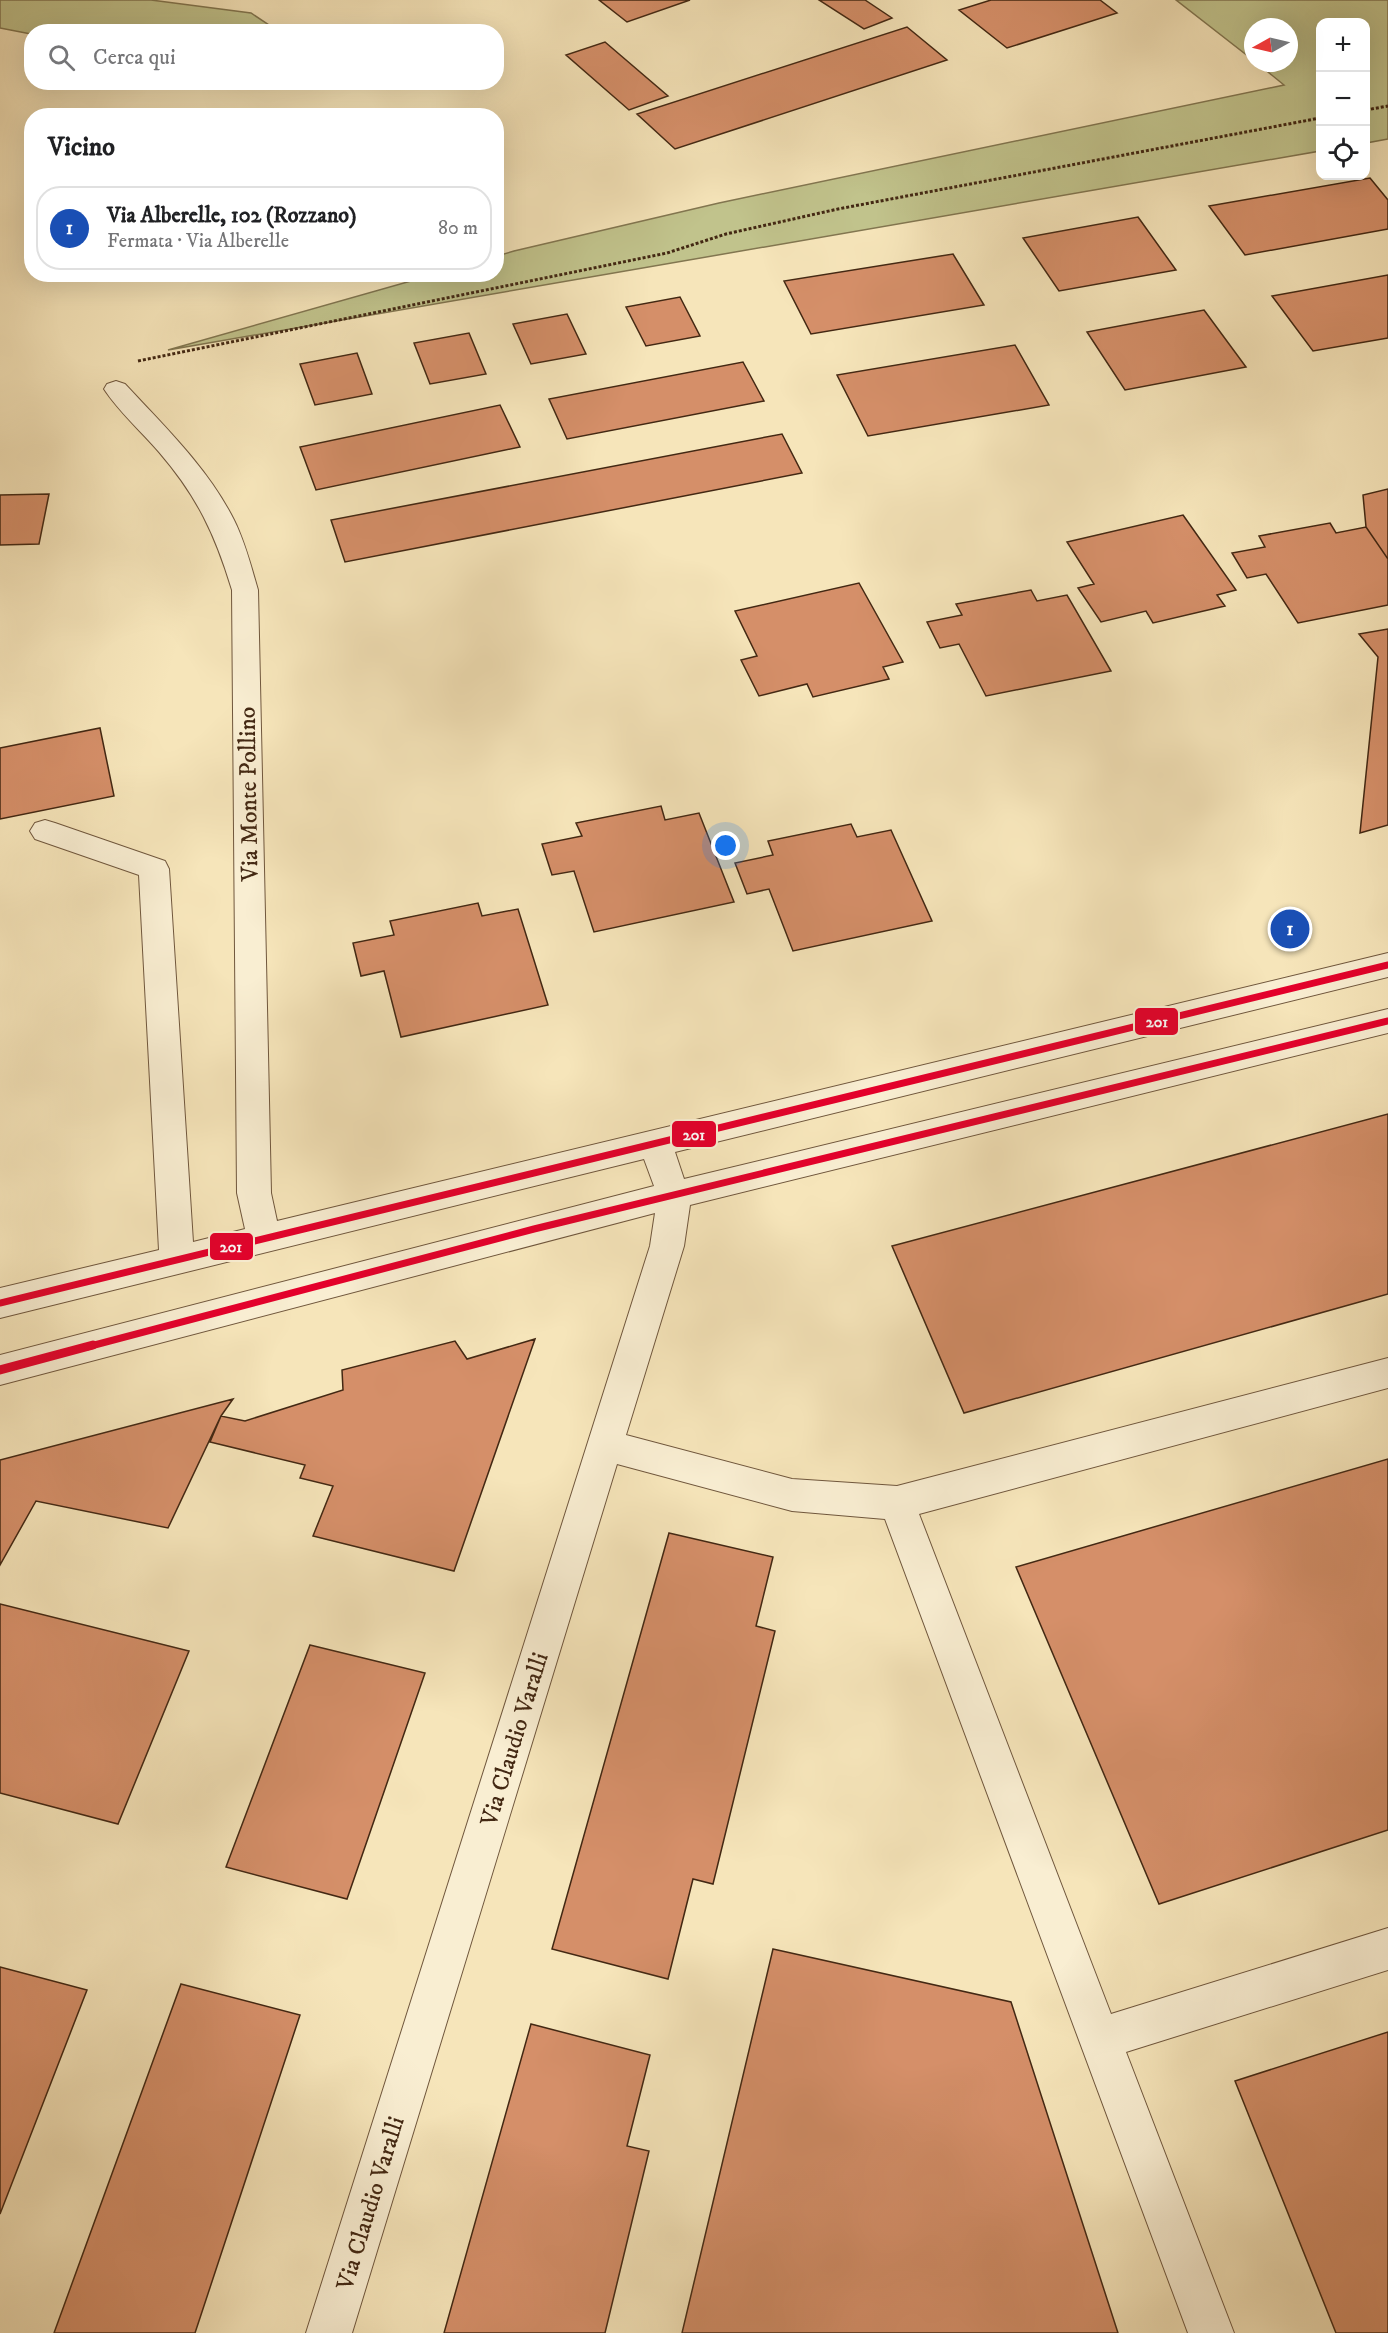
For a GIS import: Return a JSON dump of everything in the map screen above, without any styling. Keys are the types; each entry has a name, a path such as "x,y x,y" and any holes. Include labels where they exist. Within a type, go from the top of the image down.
{"street":[{"name":"Via Monte Pollino","path":"116,389 195,478 216,512 234,551 245,590 254,1194 264,1239"},
{"path":"45,831 154,869 177,1260"},
{"path":"0,1303 1388,965"},
{"path":"0,1370 534,1229 674,1197 1388,1021"},
{"name":"Via Claudio Varalli","path":"329,2333 667,1246 674,1197 655,1143"},
{"path":"605,1444 792,1495 897,1503 1388,1373"},
{"path":"897,1503 1210,2333"},
{"path":"1099,2039 1388,1949"}],"path":[{"path":"1370,109 1388,105"},
{"path":"116,389 124,366 148,357 667,253 726,234 838,209 1316,119"}],"green space":[{"path":"0,0 151,0 251,13 268,24 24,24 24,33 0,28"},
{"path":"1176,0 1388,0 1388,139 1370,142 1370,18 1316,18 1316,152 168,350 407,282 504,282 504,254 514,251 719,203 1284,85 1268,72 1298,72 1298,18 1244,18 1244,53"}],"building":[{"path":"599,0 690,0 627,22"},
{"path":"819,0 865,0 892,18 864,29"},
{"path":"991,0 1100,0 1117,13 1007,48 959,10"},
{"path":"907,27 947,60 675,149 637,114"},
{"path":"605,42 668,96 629,110 566,55"},
{"path":"1370,178 1388,200 1388,229 1245,255 1209,206 1358,180 1370,180"},
{"path":"1138,217 1176,270 1059,291 1023,238"},
{"path":"953,254 984,305 811,334 784,281"},
{"path":"1388,275 1388,338 1313,351 1272,296"},
{"path":"680,297 700,336 646,346 626,307"},
{"path":"1204,310 1246,367 1125,390 1087,332"},
{"path":"567,314 586,354 531,364 513,324"},
{"path":"469,333 486,374 430,384 414,343"},
{"path":"1015,345 1049,405 868,436 837,375"},
{"path":"357,353 372,394 315,405 300,364"},
{"path":"743,362 764,401 567,439 549,399"},
{"path":"500,405 520,447 316,490 300,447"},
{"path":"782,434 802,473 345,562 331,520"},
{"path":"1388,489 1388,559 1366,527 1363,495"},
{"path":"49,494 39,544 0,545 0,495"},
{"path":"1183,515 1236,590 1217,595 1225,606 1153,623 1146,611 1101,622 1078,588 1094,584 1067,542"},
{"path":"1330,523 1336,533 1366,527 1388,559 1388,605 1298,623 1266,574 1247,578 1232,553 1265,547 1259,536"},
{"path":"859,583 903,662 883,667 889,679 813,697 807,684 759,696 741,660 757,656 735,611"},
{"path":"1031,590 1037,601 1067,595 1111,671 986,696 959,644 940,648 927,622 962,615 956,604"},
{"path":"1388,629 1388,825 1360,833 1378,657 1359,634"},
{"path":"100,728 114,796 0,819 0,748"},
{"path":"661,806 665,820 699,813 734,902 594,932 574,871 552,875 542,844 582,836 576,823"},
{"path":"851,824 857,837 891,830 932,921 793,951 769,889 747,894 735,863 773,855 768,841"},
{"path":"478,903 482,916 518,909 548,1005 401,1037 384,971 361,976 353,943 394,935 390,921"},
{"path":"1388,1114 1388,1294 964,1413 892,1246"},
{"path":"535,1339 454,1571 313,1536 333,1486 300,1478 305,1465 210,1442 221,1416 245,1421 343,1390 342,1370 455,1341 467,1359"},
{"path":"233,1399 221,1416 168,1528 36,1501 0,1565 0,1460"},
{"path":"1388,1459 1388,1830 1159,1904 1016,1567"},
{"path":"669,1533 773,1557 756,1626 775,1631 713,1884 693,1879 668,1979 552,1949"},
{"path":"0,1604 189,1651 118,1824 0,1793"},
{"path":"310,1645 425,1673 347,1899 226,1867"},
{"path":"773,1949 1011,2002 1118,2333 682,2333"},
{"path":"0,1967 87,1990 0,2214"},
{"path":"181,1984 300,2015 195,2333 54,2333"},
{"path":"531,2024 650,2055 627,2146 649,2151 605,2333 444,2333"},
{"path":"1388,2032 1388,2333 1336,2333 1235,2081"}],"transit line":[{"name":"201","path":"0,1303 1388,965"},
{"name":"201","path":"0,1370 534,1229 1388,1021"}],"place":[{"name":"Via Alberelle, 102 (Rozzano)","path":"1290,929"}]}
